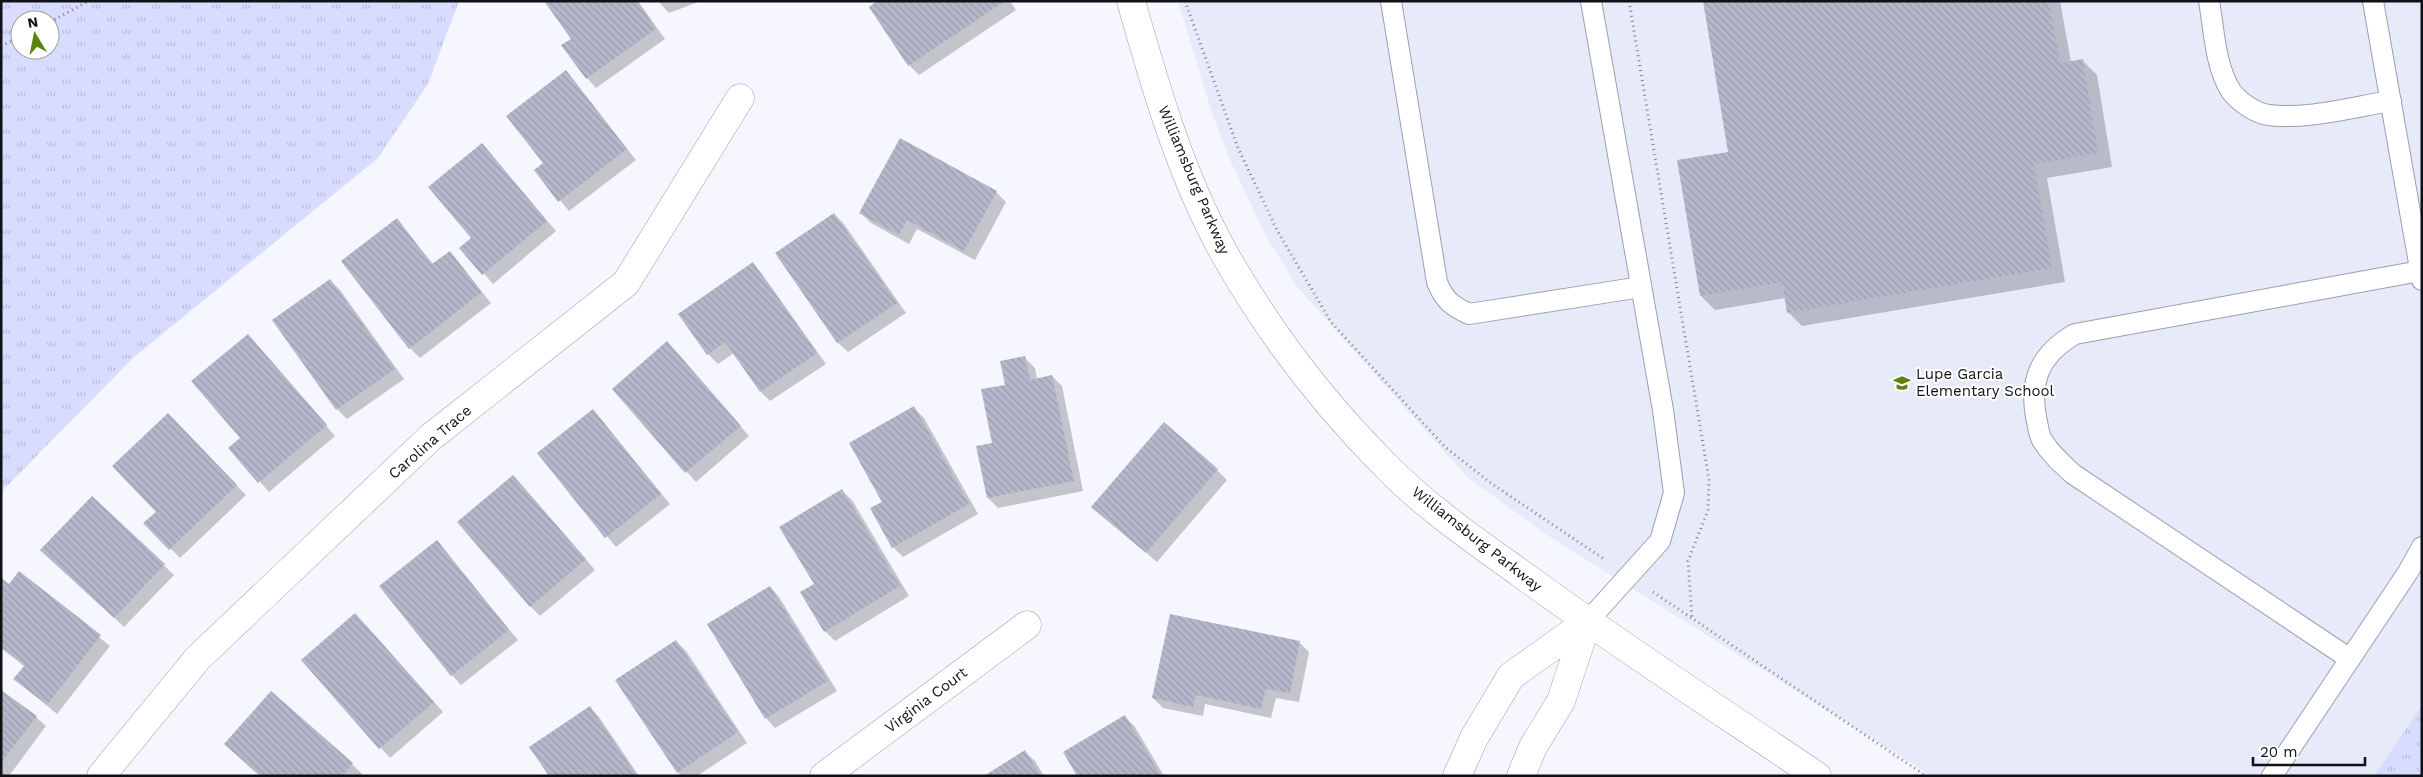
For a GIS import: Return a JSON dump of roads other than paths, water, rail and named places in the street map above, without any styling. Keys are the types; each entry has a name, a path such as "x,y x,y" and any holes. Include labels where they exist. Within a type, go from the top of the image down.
{"street":[{"name":"Williamsburg Parkway","path":"1131,1 1161,104 1200,201 1223,251 1294,360 1338,416 1388,468 1448,520 1587,622 1818,776"},
{"name":"Carolina Trace","path":"101,776 198,658 431,437 626,283 740,98"},
{"path":"1457,776 1474,738 1511,676 1587,622"},
{"path":"1521,776 1534,747 1561,701 1587,622"},
{"name":"Virginia Court","path":"824,776 1027,625"}],"lane":[{"path":"1391,1 1437,282 1442,297 1452,306 1469,314 1642,287"},
{"path":"1587,622 1630,577 1660,541 1674,493 1663,410 1591,1"},
{"path":"2209,1 2221,70 2231,91 2246,106 2266,115 2294,116 2391,101"},
{"path":"2350,659 2073,474 2055,457 2040,438 2035,409 2034,384 2042,363 2056,344 2075,334 2421,276 2374,1"},
{"path":"2272,776 2408,572 2422,547"}],"place":[{"name":"Lupe Garcia Elementary School","path":"1902,383"}]}
